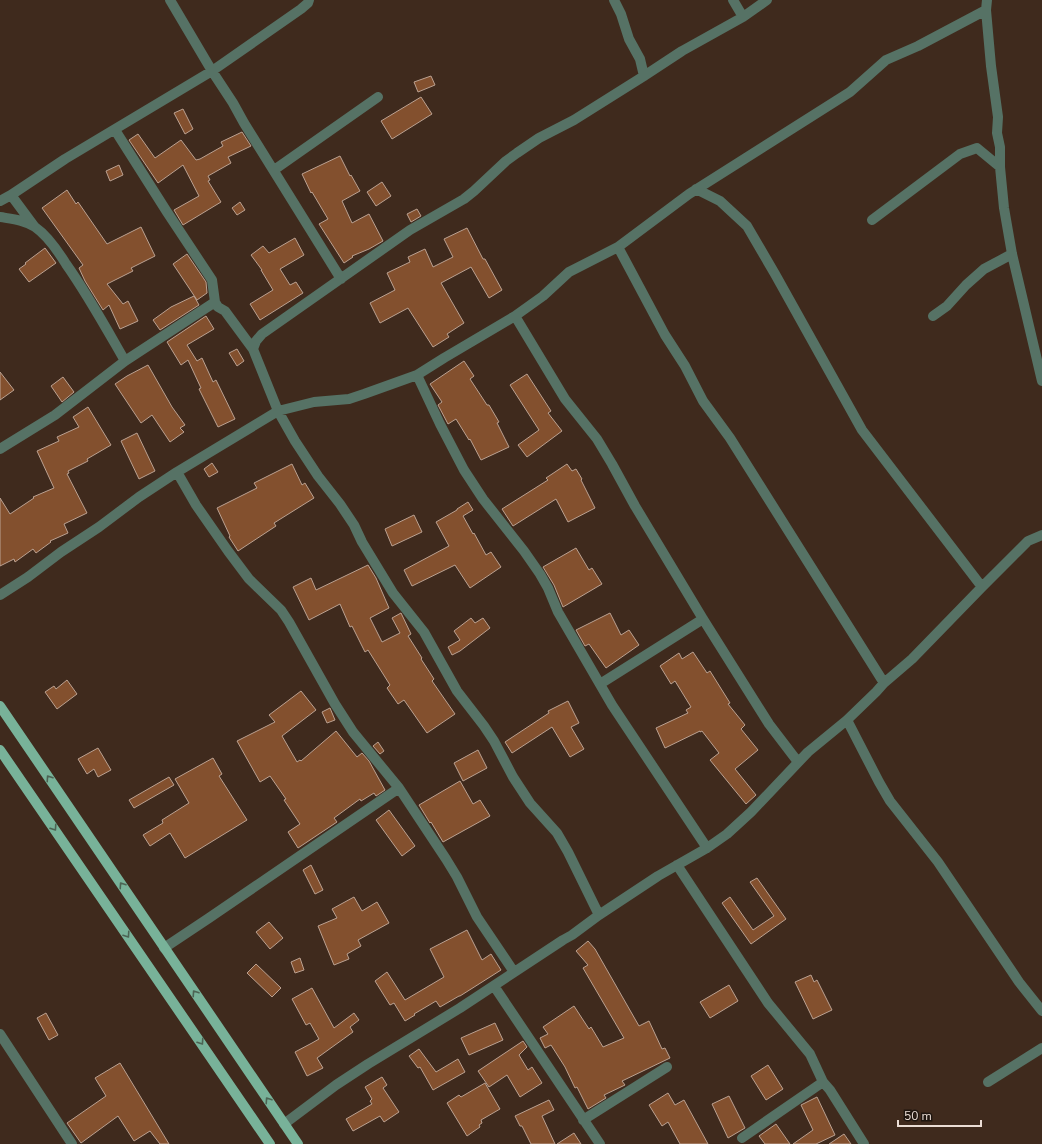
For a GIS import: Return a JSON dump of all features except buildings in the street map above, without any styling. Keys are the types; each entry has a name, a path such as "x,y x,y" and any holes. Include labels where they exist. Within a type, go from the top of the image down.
{"main road":[{"path":"0,706 298,1144"},
{"path":"0,750 270,1144"}],"street":[{"path":"170,0 212,71 341,279"},
{"path":"0,201 65,159 212,71 308,3 309,0"},
{"path":"614,0 621,14 628,39 640,59 644,76"},
{"path":"733,0 743,17"},
{"path":"253,349 256,341 262,334 410,230 474,192 517,152 539,138 574,120 682,51 743,17 767,0"},
{"path":"0,595 60,552 99,527 139,497 177,472 278,411 314,402 349,399 416,375 515,316 543,296 569,272 618,247 696,190 850,92 886,60 918,46 987,5 991,66 998,117 997,133 1000,147 1000,167 1004,208 1012,254 1042,381"},
{"path":"274,170 378,97"},
{"path":"114,130 212,280 215,302 218,307 225,311 253,349 278,411 311,466 354,525 362,542 393,592 424,632 457,691 494,741 530,803 557,834 568,852 599,916"},
{"path":"872,220 960,154 977,148 1000,167"},
{"path":"696,190 720,201 747,226 862,430 982,587"},
{"path":"11,195 34,226 47,238 77,279 125,361"},
{"path":"0,217 18,220 34,226"},
{"path":"618,247 665,335 685,366 703,401 730,438 884,683"},
{"path":"933,316 947,306 966,285 984,269 1012,254"},
{"path":"0,449 55,415 125,361 215,302"},
{"path":"515,316 565,399 597,439 635,506 703,619 769,724 798,762"},
{"path":"416,375 464,470 483,499 540,574 548,588 558,612 612,705 707,848"},
{"path":"177,472 196,506 249,579 281,610 335,704 353,732 399,788 457,877 477,918 514,972"},
{"path":"284,1124 315,1100 362,1068 494,986 658,876 707,848 727,834 808,752 847,720 884,683 912,659 1028,542 1042,535"},
{"path":"600,684 703,619"},
{"path":"847,720 879,782 894,807 938,862 1019,982 1042,1011"},
{"path":"164,948 399,788"},
{"path":"677,865 768,1003 804,1045 810,1054 823,1082 830,1090 864,1144"},
{"path":"494,986 600,1144"},
{"path":"0,1034 72,1144"},
{"path":"988,1082 1042,1048"},
{"path":"583,1120 667,1067"},
{"path":"742,1138 823,1082"}]}
